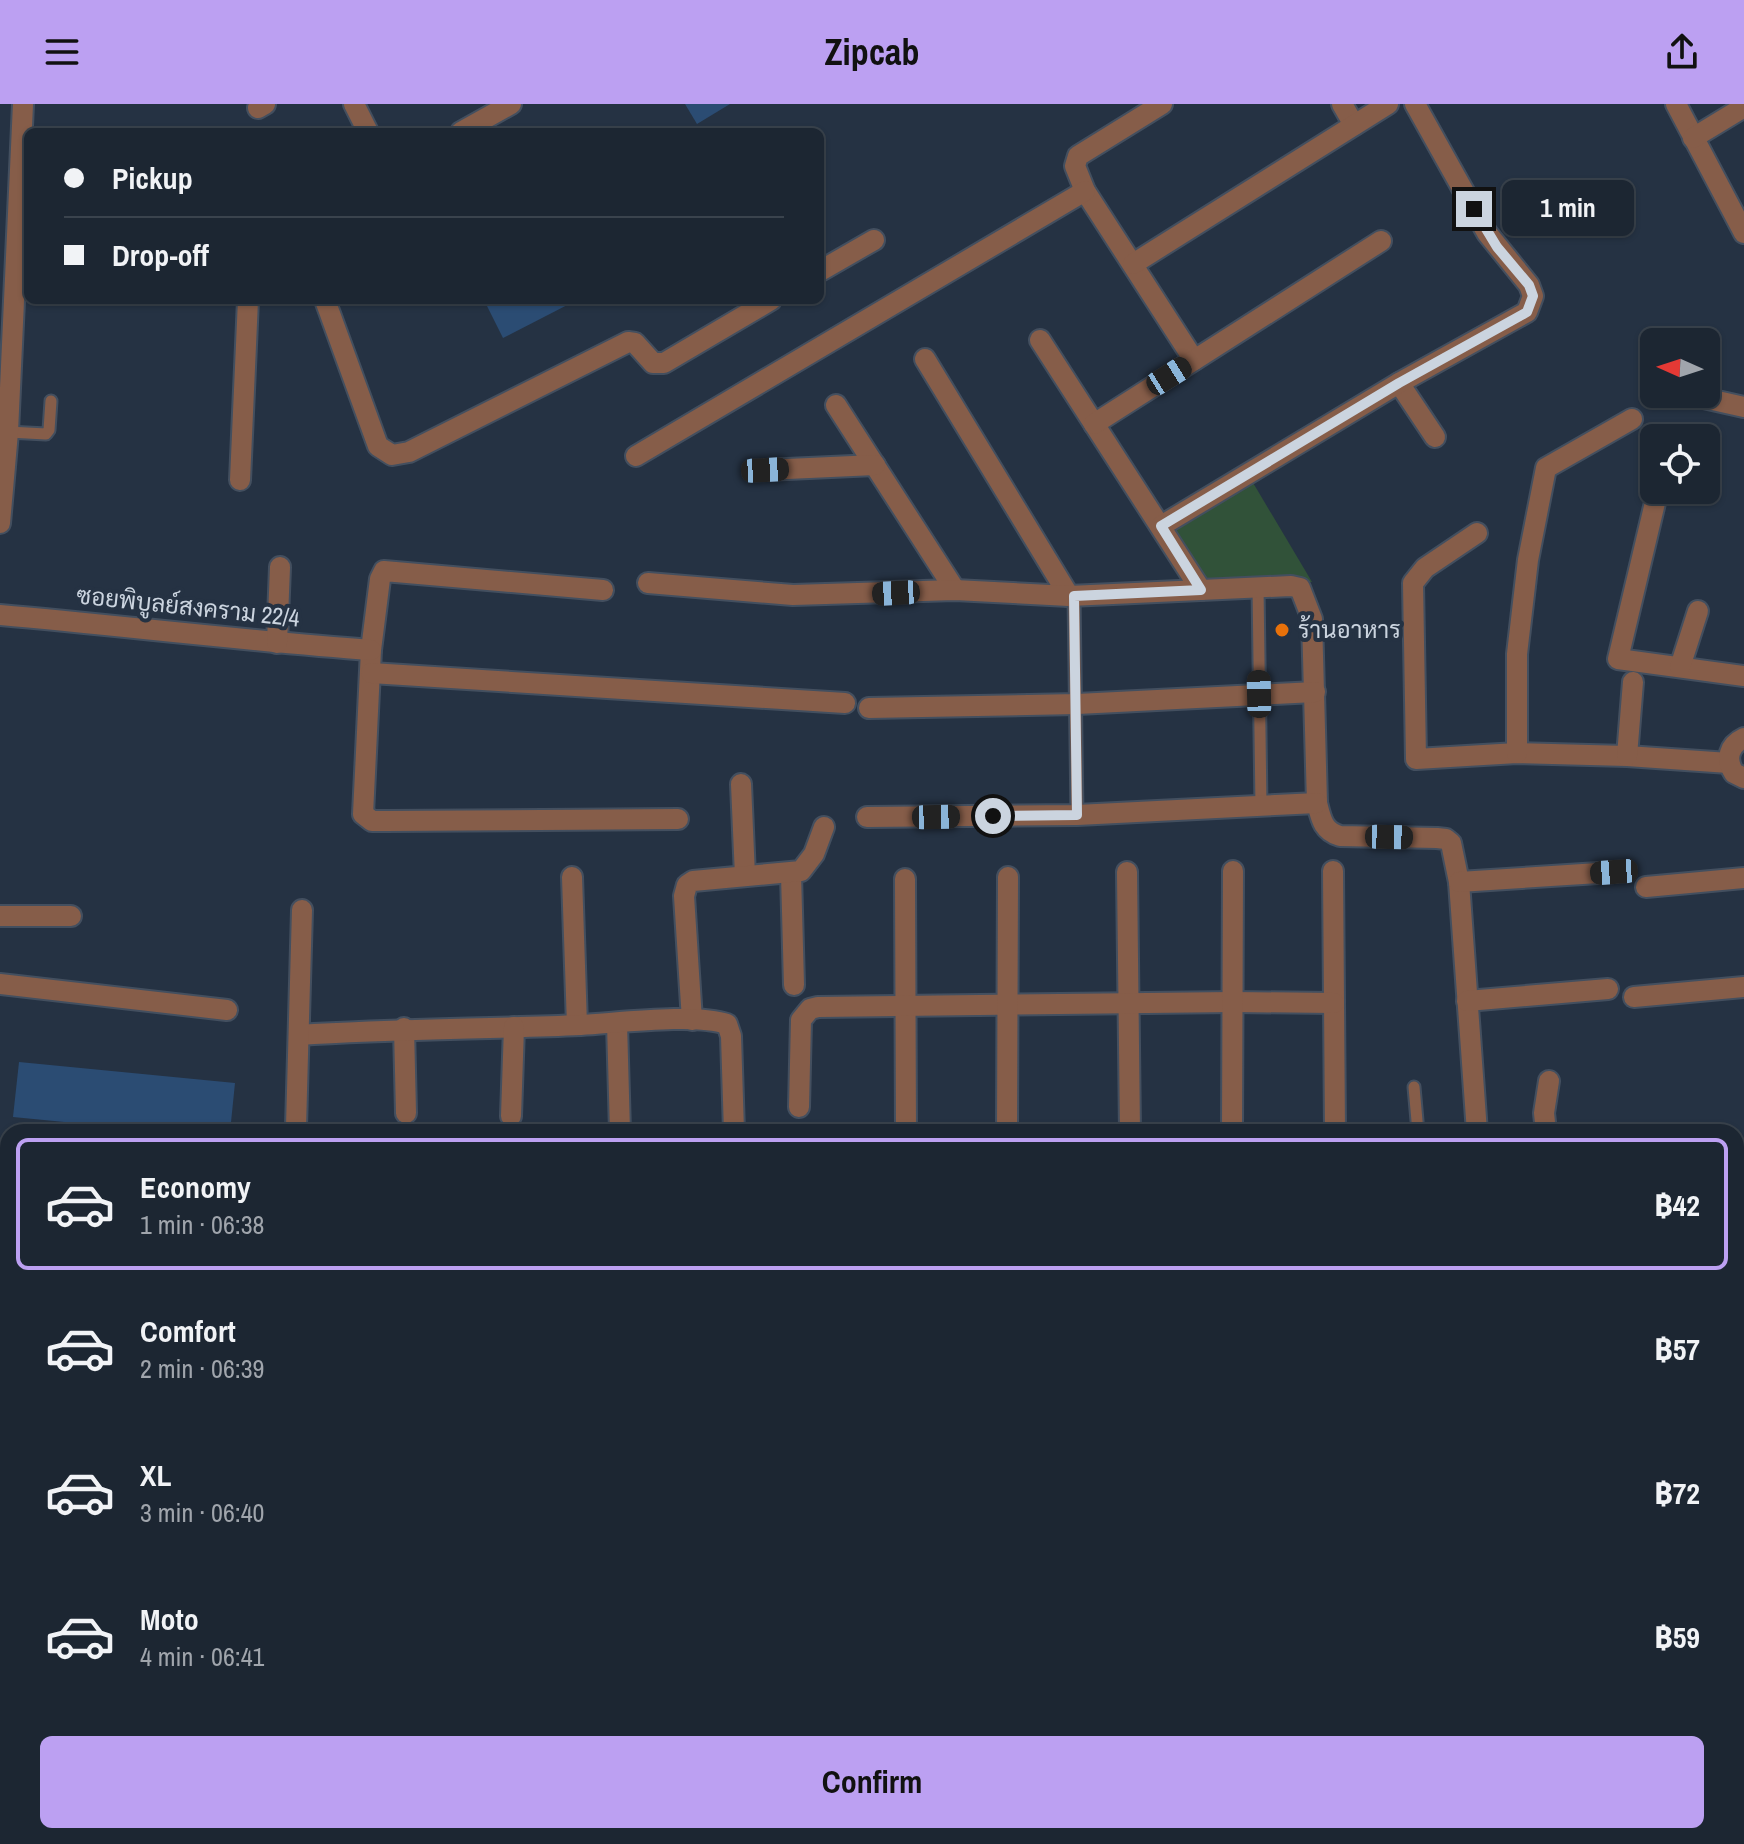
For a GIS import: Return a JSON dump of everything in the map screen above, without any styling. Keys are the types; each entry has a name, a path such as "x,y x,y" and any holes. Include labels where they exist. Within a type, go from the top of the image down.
{"street":[{"path":"0,523 8,432 4,393 7,298 22,250 23,104"},
{"path":"354,104 366,128"},
{"path":"468,128 511,104"},
{"path":"1162,104 1136,110 1078,156 1075,166 1085,191 1194,360"},
{"path":"1342,104 1354,125"},
{"path":"1133,264 1388,104"},
{"path":"1161,526 1399,383 1527,312 1533,296 1529,285 1487,233 1415,104"},
{"path":"1676,104 1744,233"},
{"path":"1693,138 1744,107"},
{"path":"636,456 1085,191"},
{"path":"824,269 874,240"},
{"path":"1094,424 1381,241"},
{"path":"240,480 248,304"},
{"path":"326,304 378,446 392,455 409,452 628,342 635,343 653,363 664,363 764,304"},
{"path":"1040,340 1201,590"},
{"path":"925,359 1072,596"},
{"path":"1399,383 1435,437"},
{"path":"1720,402 1744,407"},
{"path":"836,405 955,590"},
{"path":"1517,753 1517,654 1528,560 1546,468 1632,419"},
{"path":"765,470 875,465"},
{"path":"1655,504 1618,659 1744,676"},
{"path":"1477,533 1425,568 1413,583 1416,759 1517,753 1729,763"},
{"path":"277,643 280,567"},
{"path":"603,590 384,571 380,579 371,650 363,806 366,819 678,819"},
{"path":"648,583 793,595 955,590 1072,596 1258,587 1300,588 1312,619 1317,803 1323,825 1340,836 1446,839 1451,843 1459,882 1476,1124"},
{"path":"1680,667 1698,611"},
{"name":"ซอยพิบูลย์สงคราม 22/4","path":"0,615 371,650"},
{"path":"371,673 845,703"},
{"path":"1627,756 1633,682"},
{"path":"869,708 1077,704 1315,692"},
{"path":"1744,738 1732,747 1729,763 1734,773 1744,778"},
{"path":"741,784 745,876"},
{"path":"867,817 1077,815 1317,803"},
{"path":"692,1020 684,896 687,885 693,881 791,874 806,867 824,827"},
{"path":"1232,1124 1233,871"},
{"path":"1333,871 1335,1124"},
{"path":"1127,872 1130,1124"},
{"path":"1459,882 1614,872"},
{"path":"791,874 794,985"},
{"path":"572,877 577,1025"},
{"path":"1007,1124 1008,877"},
{"path":"1646,887 1744,878"},
{"path":"905,879 906,1124"},
{"path":"296,1124 302,910"},
{"path":"0,916 71,916"},
{"path":"0,984 227,1010"},
{"path":"1634,997 1744,987"},
{"path":"1467,1001 1608,989"},
{"path":"799,1107 801,1020 805,1013 818,1007 1334,1003"},
{"path":"299,1035 404,1028 692,1020 727,1024 731,1036 734,1124"},
{"path":"617,1023 620,1124"},
{"path":"511,1116 514,1027"},
{"path":"404,1028 406,1113"},
{"path":"1545,1124 1549,1081"}],"lane":[{"path":"8,432 46,434 51,401"},
{"path":"1258,587 1261,806"},
{"path":"1072,596 1077,704 1077,815"},
{"path":"1414,1087 1417,1124"}],"green space":[{"path":"1246,471 1312,582 1203,587 1164,524"}],"building":[{"path":"685,104 730,104 697,124"},
{"path":"486,304 569,304 503,338"},
{"path":"19,1062 235,1083 231,1124 85,1124 13,1117"}],"place":[{"name":"ร้านอาหาร","path":"1282,630"}],"route":[{"path":"993,816 1077,815 1074,596 1201,590 1161,526 1262,463 1527,312 1533,296 1529,285 1497,247 1474,209"}]}
